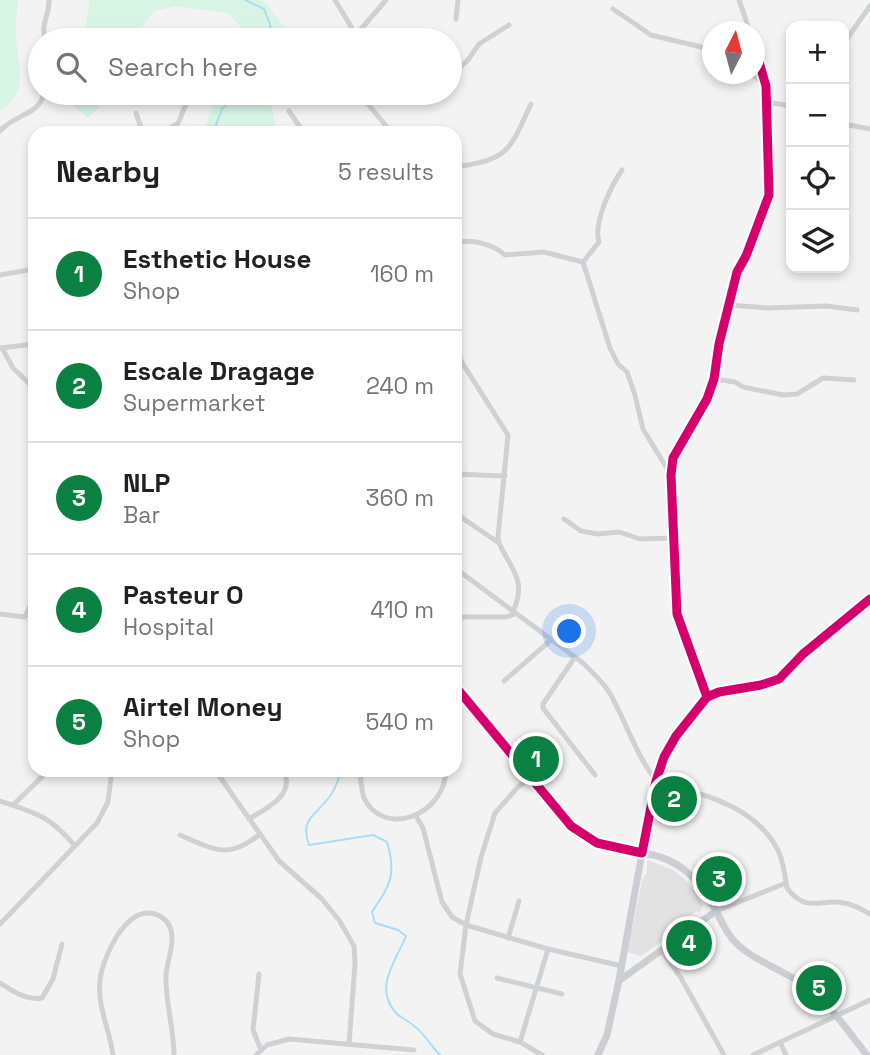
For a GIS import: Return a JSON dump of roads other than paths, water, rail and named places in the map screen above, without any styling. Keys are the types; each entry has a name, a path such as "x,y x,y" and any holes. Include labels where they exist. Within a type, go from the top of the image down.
{"main road":[{"path":"598,1055 607,1035 619,980 642,853 681,867 697,881 726,931 742,948 805,985 836,1016 867,1055"},
{"path":"619,980 716,911"}],"street":[{"path":"44,28 49,0"},
{"path":"335,0 350,28"},
{"path":"364,28 386,0"},
{"path":"456,19 458,0"},
{"path":"739,0 746,21"},
{"path":"849,36 870,6"},
{"path":"613,9 651,35 702,48"},
{"path":"462,65 479,44 509,25"},
{"path":"707,697 677,614 671,475 673,458 702,408 714,379 737,272 767,205 769,195 765,83"},
{"path":"767,102 786,105"},
{"path":"462,165 505,153 531,104"},
{"path":"0,131 7,123 39,105"},
{"path":"174,126 178,123 186,105"},
{"path":"369,105 386,126"},
{"path":"289,111 299,126"},
{"path":"136,113 141,126"},
{"path":"849,125 870,129"},
{"path":"583,262 599,242 598,226 603,208 622,170"},
{"path":"462,242 468,241 498,248 505,256 544,252 583,262"},
{"path":"583,262 610,348 618,365 627,372 635,394 643,429 671,475"},
{"path":"0,275 28,270"},
{"path":"729,305 768,309 827,306 857,310"},
{"path":"28,344 1,348 13,368 28,382"},
{"path":"462,363 508,435 499,543"},
{"path":"714,379 783,395 797,394 823,378 854,380"},
{"path":"462,474 505,476"},
{"path":"462,518 499,543 519,584 520,596 514,613 506,617 462,617"},
{"path":"564,519 581,531 597,534 619,532 640,539 674,538"},
{"path":"462,573 575,657 604,684 662,788 712,798 756,824 777,848 789,892 802,901 821,905 846,903 870,914"},
{"path":"462,695 529,779 578,832 597,843 642,853 656,781 668,750 707,697 779,679 803,654 870,599"},
{"path":"0,614 25,617 28,610"},
{"path":"504,681 551,640"},
{"path":"575,657 543,704 543,708 595,775"},
{"path":"13,805 42,777"},
{"path":"0,924 97,823 106,808 111,777"},
{"path":"220,777 288,871 321,898 339,920 354,946 349,1044"},
{"path":"248,819 282,796 287,784 286,777"},
{"path":"361,777 365,799 372,807 393,818 416,816 431,806 441,791 444,777"},
{"path":"529,779 517,787 495,813 481,858 466,925 460,974 475,1021 492,1034 520,1042 542,1055"},
{"path":"0,801 42,815 75,846"},
{"path":"416,816 423,828 435,880 446,911 458,922 548,949 622,965"},
{"path":"180,835 232,851 245,846 260,834"},
{"path":"716,911 786,883"},
{"path":"508,938 519,901"},
{"path":"113,1055 101,1005 101,974 109,952 129,919 135,915 149,913 162,917 172,933 166,977 174,1055"},
{"path":"0,983 25,998 42,998 53,979 62,944"},
{"path":"520,1042 548,949"},
{"path":"662,951 681,978 724,1055"},
{"path":"259,974 253,1030 261,1049"},
{"path":"497,978 562,994"},
{"path":"753,1055 870,1000"},
{"path":"256,1055 261,1049 282,1039 414,1050"},
{"path":"780,1042 786,1055"}],"waterway":[{"path":"245,0 264,9 270,28"},
{"path":"216,126 226,105"},
{"path":"339,777 332,793 308,823 306,836 309,845 373,835 387,842 391,863 390,879 372,912 375,923 398,930 406,936 392,964 386,994 396,1013 418,1029 440,1055"}],"place":[{"name":"Esthetic House","path":"536,759"},
{"name":"Escale Dragage","path":"674,799"},
{"name":"NLP","path":"719,879"},
{"name":"Pasteur O","path":"689,943"},
{"name":"Airtel Money","path":"819,988"}]}
